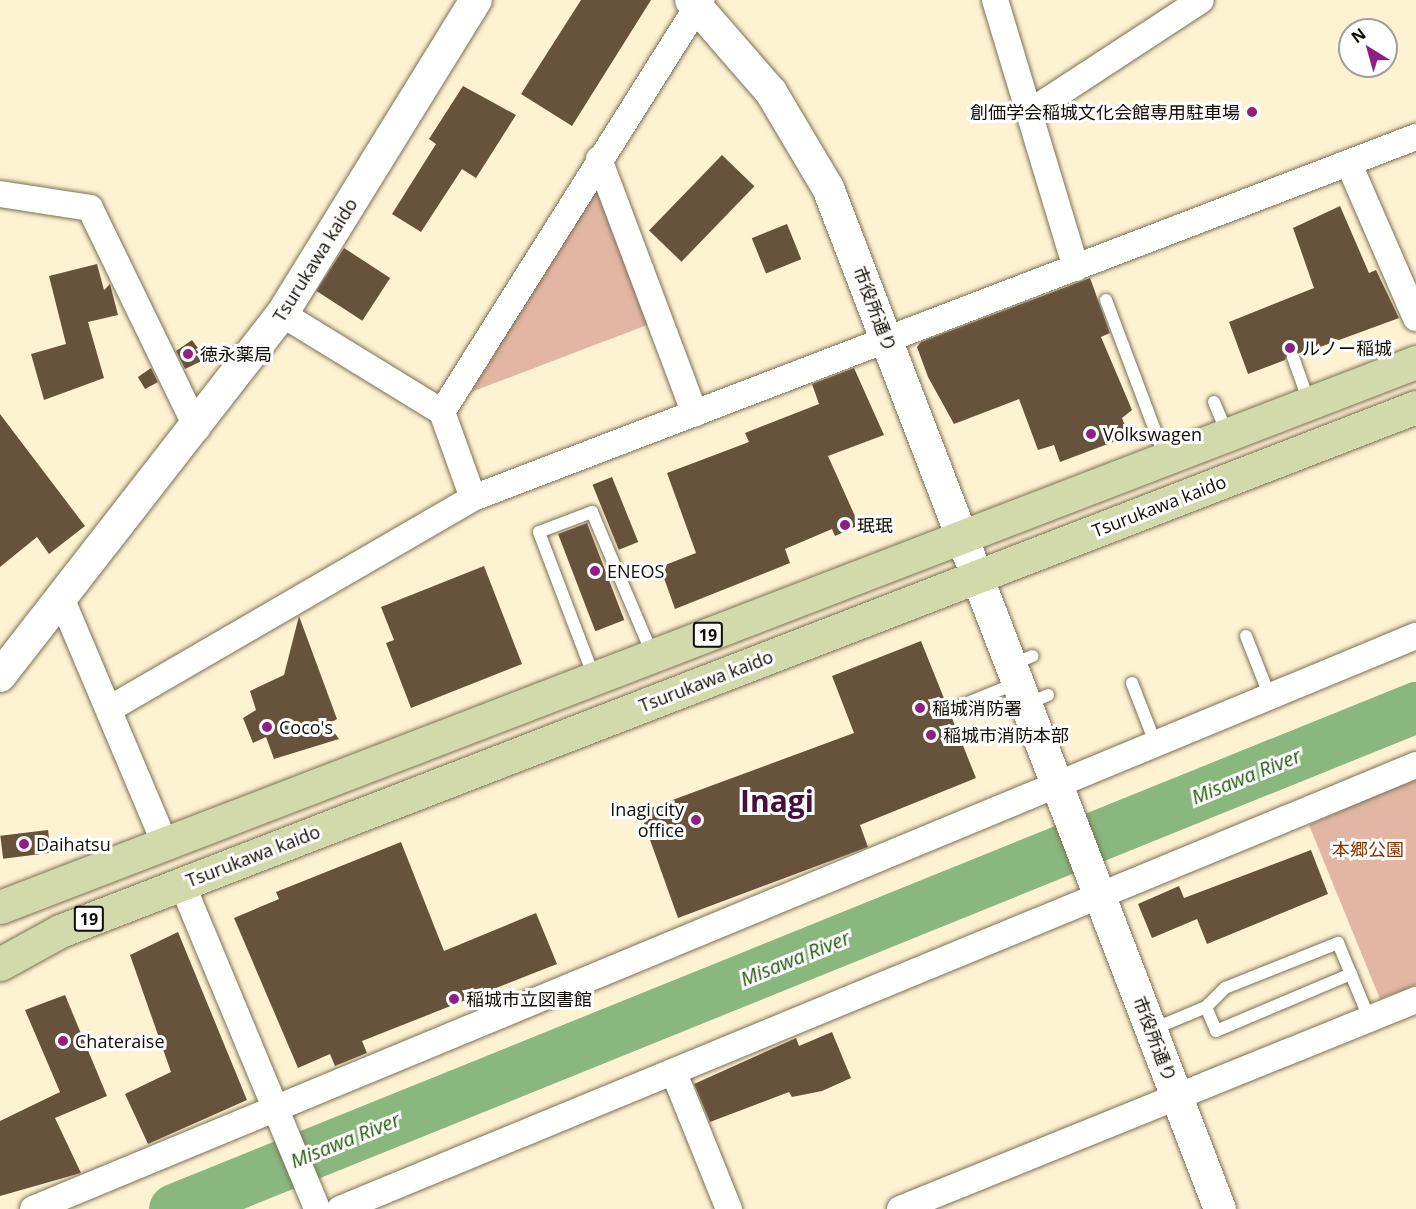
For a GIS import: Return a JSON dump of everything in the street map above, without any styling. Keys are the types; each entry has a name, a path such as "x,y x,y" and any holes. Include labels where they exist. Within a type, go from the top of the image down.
{"main road":[{"name":"19","path":"0,907 1416,362"},
{"name":"Tsurukawa kaido","path":"0,964 60,931 1416,407"},
{"path":"654,656 669,696"}],"street":[{"name":"Tsurukawa kaido","path":"0,676 197,428 282,314 476,0"},
{"path":"995,0 1076,268"},
{"path":"1030,112 1201,0"},
{"path":"442,412 696,2"},
{"name":"市役所通り","path":"696,2 771,92 815,162 978,577 1024,675 1062,797 1220,1209"},
{"path":"111,708 473,498 1076,268 1152,243 1416,137"},
{"path":"599,159 695,414"},
{"path":"1349,164 1416,318"},
{"path":"0,194 90,208 197,428"},
{"path":"282,314 442,412 473,498"},
{"path":"62,600 111,708 165,843"},
{"path":"33,1209 280,1119 1062,797 1156,745 1416,636"},
{"path":"340,1209 674,1073 1095,883 1416,765"},
{"path":"182,884 314,1200"},
{"path":"900,1209 1176,1095 1416,1000"},
{"path":"674,1073 729,1209"}],"lane":[{"path":"1106,300 1166,458"},
{"path":"1293,357 1309,403"},
{"path":"1214,402 1227,435"},
{"path":"595,679 539,532 592,512 654,656"},
{"path":"1246,636 1270,697"},
{"path":"955,708 1024,675"},
{"path":"1132,683 1156,745"},
{"path":"1151,1030 1206,1007 1225,988 1338,943 1369,1018"},
{"path":"1206,1007 1215,1031 1351,974"}],"green space":[{"path":"602,191 655,322 471,392 590,192"},
{"name":"本郷公園","path":"1416,777 1416,985 1380,999 1309,825"}],"building":[{"path":"581,0 651,0 572,126 521,94"},
{"path":"463,86 516,115 476,178 462,169 421,232 392,214 436,144 429,139"},
{"path":"722,155 754,186 681,262 649,231"},
{"path":"1340,206 1369,273 1376,270 1399,318 1301,354 1290,350 1285,360 1248,374 1229,322 1314,288 1293,228"},
{"path":"787,224 801,259 766,273 752,238"},
{"path":"344,248 390,278 362,321 316,291"},
{"path":"97,264 104,290 110,284 118,315 88,322 104,378 44,400 31,354 66,344 49,276"},
{"path":"1090,278 1110,333 1101,337 1132,410 1122,418 1129,436 1060,462 1054,445 1038,450 1019,399 954,424 928,377 917,347 921,342"},
{"path":"192,340 206,359 185,369 176,351"},
{"path":"151,368 158,382 145,389 138,377"},
{"path":"854,368 884,435 828,456 859,525 835,536 832,529 785,549 790,563 675,609 660,567 696,553 667,473 749,442 745,433 819,404 812,384"},
{"path":"0,414 85,526 49,554 37,537 0,567"},
{"path":"612,477 638,542 619,550 593,485"},
{"path":"587,523 624,620 595,631 558,534"},
{"path":"484,566 522,664 411,708 386,643 394,640 381,607"},
{"path":"299,616 337,719 328,724 339,739 274,759 266,737 253,743 243,718 256,710 250,691 284,675"},
{"path":"921,641 976,778 860,825 868,847 678,918 640,812 854,733 832,676"},
{"path":"48,830 51,853 3,859 0,836"},
{"path":"401,842 444,951 536,913 557,964 362,1041 367,1053 335,1066 330,1054 298,1068 234,918 279,899 276,892"},
{"path":"1311,850 1328,894 1207,944 1197,919 1152,938 1138,904 1179,886 1184,898"},
{"path":"178,932 247,1100 148,1144 125,1094 171,1072 130,955"},
{"path":"65,995 107,1096 55,1118 81,1173 0,1196 0,1121 60,1092 25,1010"},
{"path":"832,1032 851,1078 822,1091 792,1097 789,1092 710,1122 694,1084 796,1038 799,1046"}],"waterway":[{"name":"Misawa River","path":"174,1209 1416,707"}],"place":[{"name":"創価学会稲城文化会館専用駐車場","path":"1252,112"},
{"name":"ルノー稲城","path":"1290,348"},
{"name":"徳永薬局","path":"188,354"},
{"name":"Volkswagen","path":"1091,434"},
{"name":"珉珉","path":"845,525"},
{"name":"ENEOS","path":"595,571"},
{"name":"稲城消防署","path":"920,708"},
{"name":"Coco's","path":"267,727"},
{"name":"稲城市消防本部","path":"931,735"},
{"name":"Inagi city office","path":"696,820"},
{"name":"Daihatsu","path":"24,844"},
{"name":"稲城市立図書館","path":"454,999"},
{"name":"Chateraise","path":"63,1041"}],"district":[{"name":"Inagi","path":"777,801"}]}
